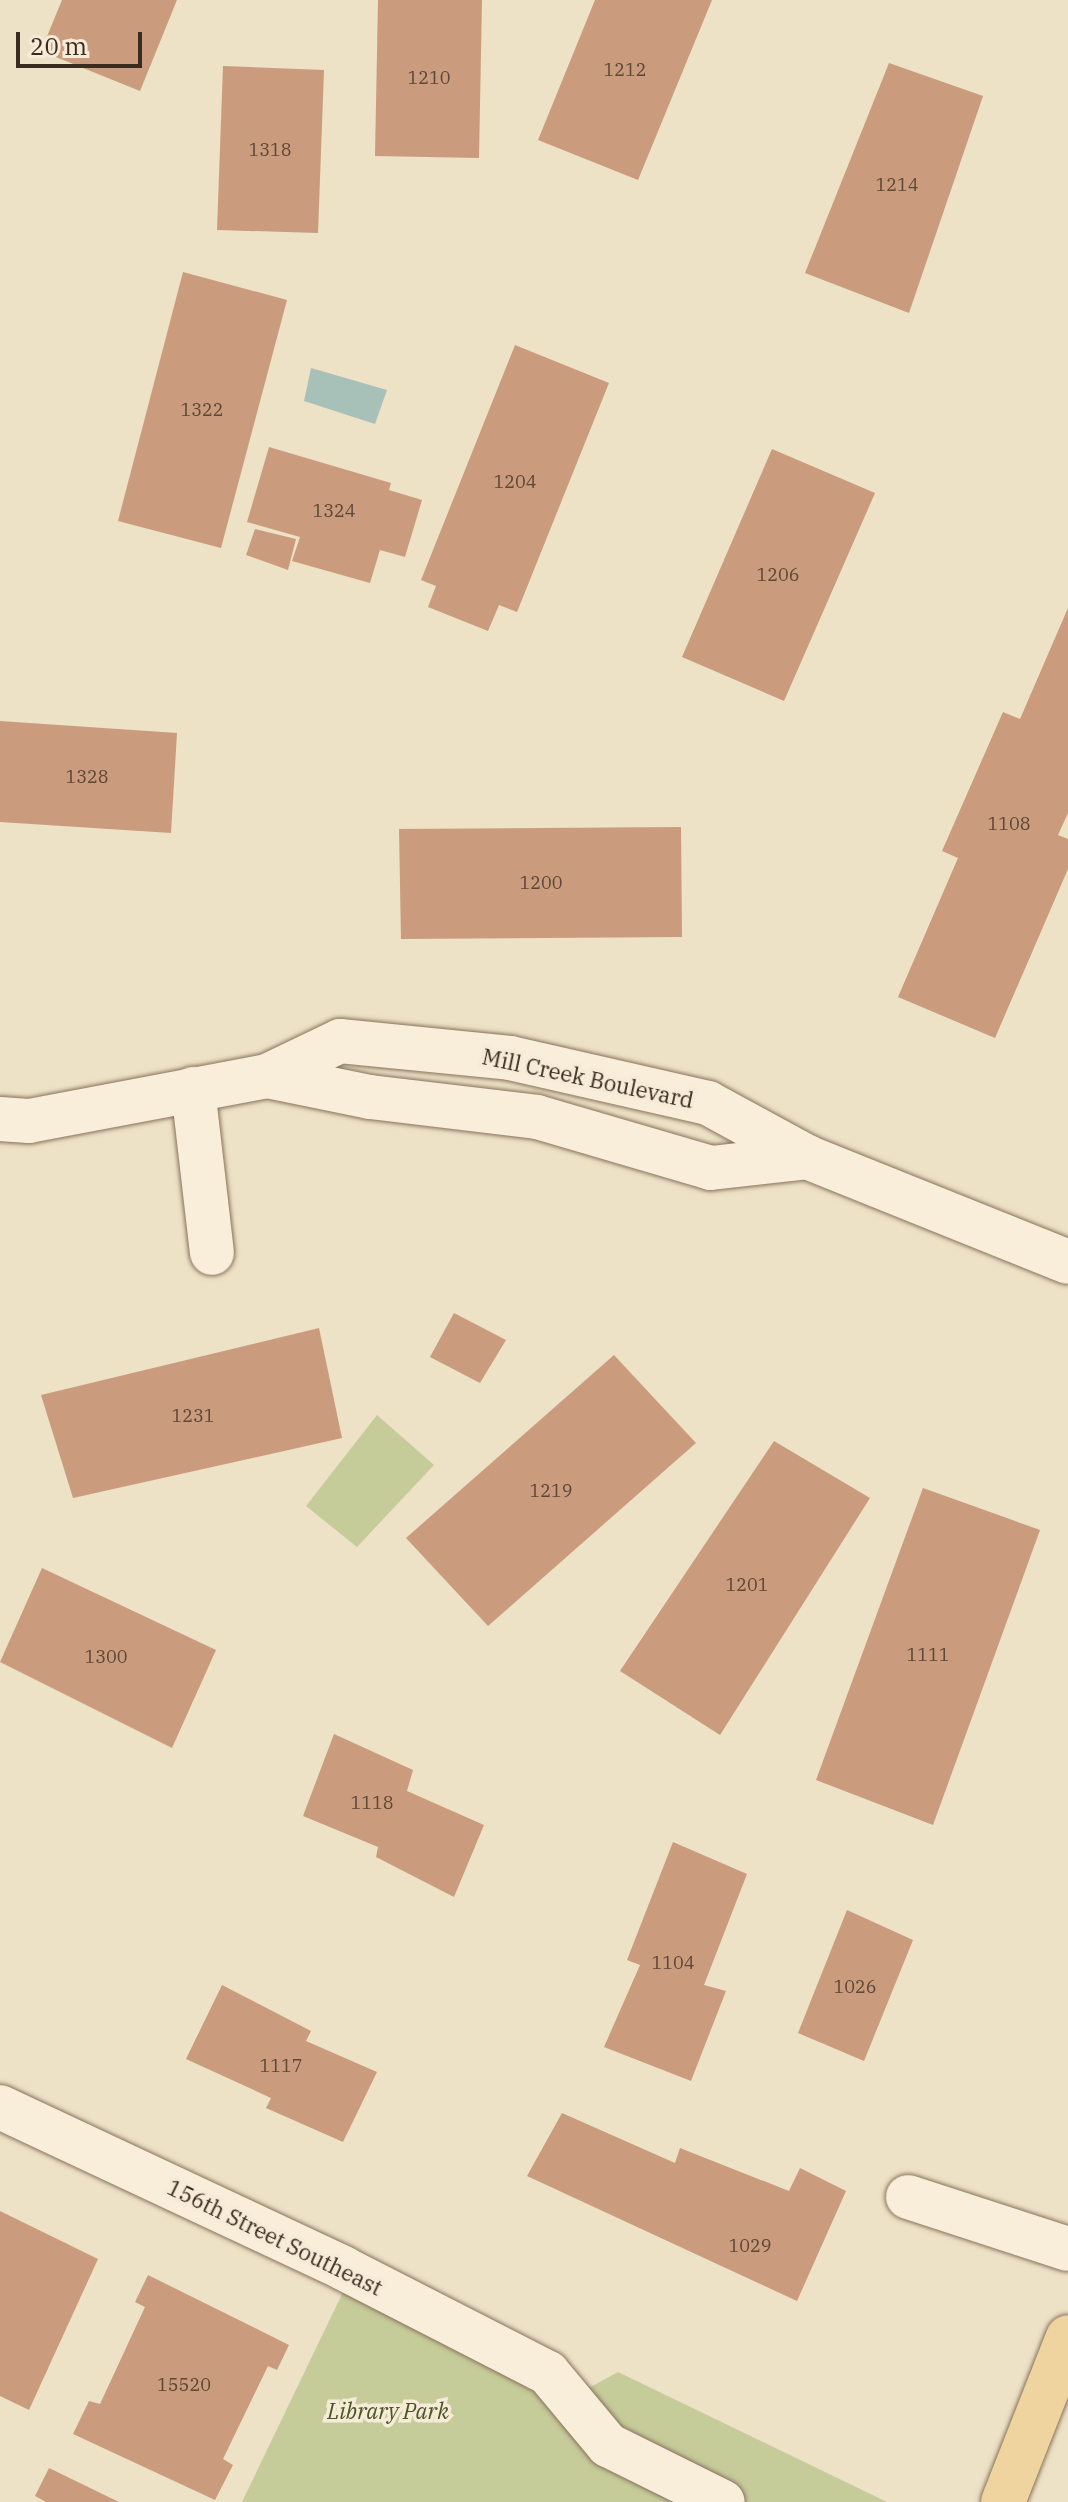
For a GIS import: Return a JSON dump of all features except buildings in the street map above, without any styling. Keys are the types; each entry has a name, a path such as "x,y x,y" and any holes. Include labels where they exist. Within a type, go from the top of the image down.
{"main road":[{"path":"1003,2502 1068,2337"}],"street":[{"name":"Mill Creek Boulevard","path":"10,1128 267,1076 340,1041 510,1058 708,1103 807,1157 1068,1262"},
{"name":"Mill Creek Boulevard","path":"267,1076 370,1097 537,1117 711,1168 807,1157"},
{"path":"193,1089 212,1253"},
{"name":"156th Street Southeast","path":"0,2107 343,2268 548,2373 608,2445 723,2502"},
{"path":"908,2197 1068,2249"}],"green space":[{"path":"377,1415 434,1465 357,1547 306,1506"},
{"name":"Library Park","path":"344,2290 585,2390 618,2372 887,2502 242,2502"}],"water":[{"path":"311,368 387,390 375,424 304,401"}]}
